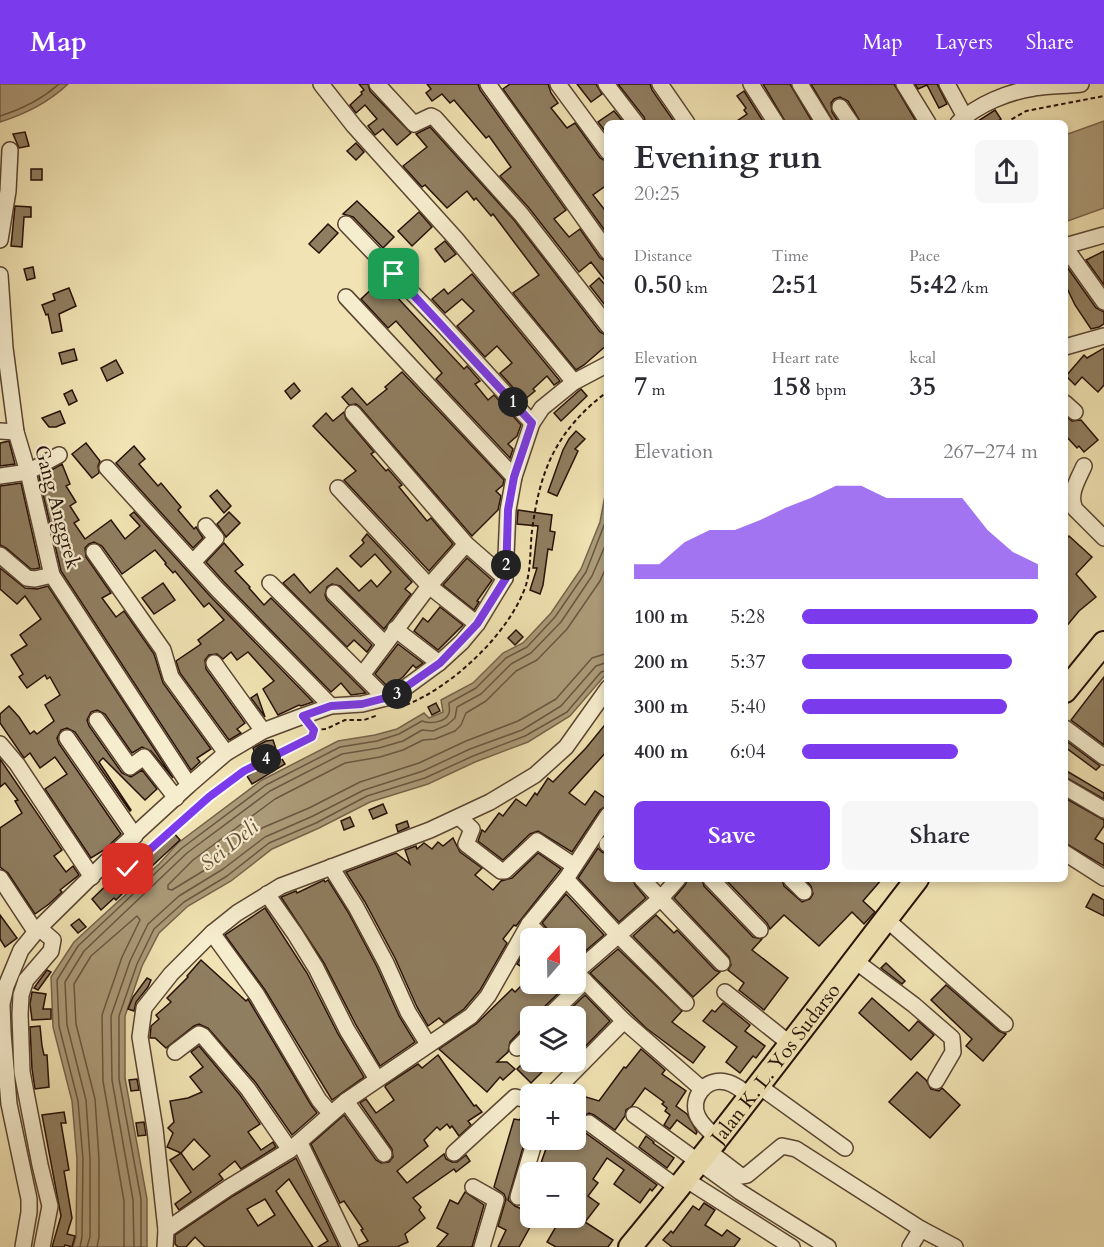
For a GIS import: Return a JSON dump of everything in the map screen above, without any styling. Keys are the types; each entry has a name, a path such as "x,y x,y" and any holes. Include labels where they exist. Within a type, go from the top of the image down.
{"highway":[{"path":"1068,687 1104,643"},
{"name":"Jalan K. L. Yos Sudarso","path":"630,1247 702,1164 789,1043 915,882"}],"street":[{"path":"321,84 364,139 456,238 574,382"},
{"path":"377,84 414,124 431,116 435,118 521,214 604,321"},
{"path":"488,84 604,246"},
{"path":"558,84 604,147"},
{"path":"606,84 634,120"},
{"path":"660,84 685,120"},
{"path":"751,84 774,120"},
{"path":"800,84 822,120"},
{"path":"904,84 926,120"},
{"path":"947,84 961,120 986,104 1010,93 1035,86 1072,85"},
{"path":"840,107 848,120"},
{"path":"0,240 8,191 10,150"},
{"path":"346,224 442,324 532,423"},
{"path":"1068,246 1104,235"},
{"path":"1068,251 1104,302"},
{"name":"Gang Anggrek","path":"0,275 5,348 16,432 28,472 52,575 189,785"},
{"path":"346,297 514,477"},
{"path":"1068,346 1104,336"},
{"path":"22,1247 29,1212 29,1199 9,1104 2,1034 2,1004 6,986 21,950 37,929 118,850 226,753 263,731 331,706 362,704 393,696 440,663 477,624 506,578 508,510 514,477 532,423 542,408 574,382 604,366"},
{"path":"352,413 466,544 506,578"},
{"path":"0,431 16,432"},
{"path":"0,476 28,472 59,455"},
{"path":"1084,466 1073,491 1073,504 1075,509 1104,538"},
{"path":"107,468 331,706"},
{"path":"338,488 429,586 477,624"},
{"path":"193,562 216,538 206,526"},
{"path":"362,675 429,586 466,544"},
{"path":"94,552 164,650 171,677 226,753"},
{"path":"0,555 27,578 35,579 52,575"},
{"path":"270,583 385,698"},
{"path":"334,593 384,644"},
{"path":"395,629 440,663"},
{"path":"214,663 263,731"},
{"path":"165,1247 166,1230 154,1129 140,1038 144,1008 171,974 212,933 237,913 267,894 281,886 430,831 490,802 535,776 567,747 604,694"},
{"path":"97,720 129,767 144,757 176,798"},
{"path":"1068,730 1104,757"},
{"path":"67,738 135,836"},
{"path":"0,744 17,764 92,877"},
{"path":"1068,789 1104,810"},
{"path":"459,817 472,829 465,844 501,871 505,871 537,841 570,872 617,934 686,1003"},
{"path":"166,1230 295,1147 346,1101 471,1016 480,1006 529,924 570,872 604,821"},
{"path":"1068,855 1104,878"},
{"path":"331,867 356,907 386,963 408,1012 428,1044"},
{"path":"0,878 37,929 53,940 51,951 26,980 21,994 20,1014 22,1072 50,1206 42,1247"},
{"path":"645,882 722,963"},
{"path":"586,967 617,934 661,898 675,882"},
{"path":"714,882 760,930"},
{"path":"794,882 804,892"},
{"path":"267,894 316,968 347,1030 377,1078"},
{"path":"886,919 1005,1024"},
{"path":"529,924 533,928"},
{"path":"212,933 257,995 319,1100 331,1114"},
{"path":"854,960 914,1005 952,1038 953,1052 936,1082"},
{"path":"586,982 624,1021 702,1089"},
{"path":"724,992 789,1043"},
{"path":"562,1084 624,1021"},
{"path":"175,1052 195,1036 199,1034 203,1036 295,1147 343,1244"},
{"path":"517,1048 520,1045"},
{"path":"792,1247 702,1164 696,1098 702,1089 713,1082 724,1081 754,1091 845,1148"},
{"path":"454,1153 515,1097 520,1098"},
{"path":"346,1101 384,1154"},
{"path":"634,1115 740,1192 828,1247"},
{"path":"589,1123 741,1176 747,1176 782,1146 796,1149 921,1228 956,1247"},
{"path":"518,1197 532,1150"},
{"path":"473,1187 496,1200 482,1247"},
{"path":"910,1247 921,1228"}],"path":[{"path":"1010,120 1026,111 1104,96"},
{"path":"118,850 124,868 128,869 180,822 244,771 312,737 314,730 303,716"}],"water":[{"path":"0,84 68,84 53,97 36,107 0,122"},
{"path":"1104,121 1104,208 1068,221 1068,134"},
{"name":"Sei Deli","path":"604,501 604,676 570,716 528,742 475,762 428,784 370,802 272,849 231,881 188,906 159,933 142,966 125,1016 125,1078 147,1199 147,1247 73,1247 76,1237 77,1159 72,1101 53,1027 51,977 74,942 159,864 178,843 262,780 338,741 397,729 424,713 429,718 443,712 441,700 473,683 503,653 523,643 551,613 581,569 600,522"}],"building":[{"path":"359,84 368,84 370,91 411,133 397,145 383,129 375,135 368,126 377,119 365,105 356,113 350,105 364,90"},
{"path":"427,84 478,84 566,210 554,219 569,237 580,229 600,258 604,260 604,279 591,262 579,272 529,208 500,176 511,167 489,136 486,138 454,100 450,103 442,94 432,101 426,93 431,89"},
{"path":"510,84 548,84 558,103 551,108 567,128 575,123 600,158 604,160 604,187 593,195 604,209 604,229 503,89"},
{"path":"577,84 596,84 602,94 591,102"},
{"path":"618,84 650,84 673,120 645,120"},
{"path":"763,84 790,84 811,120 784,120"},
{"path":"811,84 894,84 915,120 859,120 848,101 840,97 831,103 832,112 837,120 832,120"},
{"path":"915,84 937,84 947,104 939,108 927,85 918,89"},
{"path":"744,91 762,120 738,120 747,114 744,110 746,108 737,96"},
{"path":"995,110 1001,119 1000,120 980,120"},
{"path":"614,111 622,120 604,120 604,130 598,122"},
{"path":"430,127 514,220 600,332 604,334 604,348 584,365 576,370 513,293 539,275 493,214 491,216 467,191 447,208 425,185 422,187 403,166 427,147 416,134"},
{"path":"25,132 29,146 19,148 13,134"},
{"path":"356,143 364,152 356,160 347,151"},
{"path":"31,169 42,169 42,180 31,180"},
{"path":"357,201 394,237 383,248 353,217 343,214"},
{"path":"15,206 31,207 31,217 24,217 22,247 11,246"},
{"path":"419,212 432,227 412,246 398,231"},
{"path":"328,224 338,233 319,253 309,244"},
{"path":"445,241 456,254 445,262 435,249"},
{"path":"1104,251 1104,285 1086,260"},
{"path":"33,267 35,278 27,280 24,269"},
{"path":"1068,268 1096,308 1104,312 1104,324 1091,329 1068,290"},
{"path":"472,274 560,381 554,385 547,376 524,400 500,373 512,363 497,346 485,357 457,326 474,311 462,299 445,313 432,299 444,289 448,294"},
{"path":"599,278 604,284 604,304 590,286"},
{"path":"381,280 464,369 467,366 480,381 475,384 488,400 494,395 521,425 517,436 508,444 513,449 510,458 436,379 442,373 396,321 388,328 361,299"},
{"path":"69,288 76,306 59,314 62,331 52,333 48,314 46,315 42,305 55,300 53,294"},
{"path":"1104,348 1104,385 1098,392 1082,377 1075,385 1068,378 1068,374 1084,355 1087,358"},
{"path":"74,349 77,360 62,364 59,353"},
{"path":"116,360 123,373 107,381 101,368"},
{"path":"402,372 504,480 503,485 496,491 501,496 498,510 472,536 360,407 356,404 349,405 342,397 352,388 367,405 387,389 385,387"},
{"path":"294,383 300,391 291,399 285,391"},
{"path":"581,389 587,396 561,421 554,413"},
{"path":"72,390 77,401 69,405 64,394"},
{"path":"60,411 65,423 49,427 42,418"},
{"path":"344,412 346,419 374,452 371,454 402,485 399,487 427,521 431,518 453,544 429,571 344,480 356,471 313,426 326,413 333,421"},
{"path":"1068,418 1072,421 1081,420 1098,440 1084,452 1079,446 1077,448 1068,438"},
{"path":"576,431 585,439 575,449 578,451 557,496 548,492 563,450"},
{"path":"9,441 15,464 0,466 0,443"},
{"path":"86,443 100,461 99,473 92,478 72,454"},
{"path":"134,446 145,459 139,464 158,486 161,483 181,507 178,510 194,529 196,527 203,538 193,548 116,463"},
{"path":"62,464 70,484 66,486 76,502 70,506 79,520 74,523 85,539 111,520 125,539 140,526 130,515 134,512 210,596 313,702 299,705 278,715 263,689 274,681 248,652 237,660 231,652 223,659 217,654 209,655 205,660 206,669 245,723 237,729 241,733 229,740 180,673 176,661 201,644 198,640 224,620 209,603 204,607 155,550 122,574 102,546 94,542 89,544 85,548 86,557 111,593 102,598 116,617 124,611 154,654 163,683 211,749 197,758 200,762 191,770 61,571 39,477"},
{"path":"21,483 40,568 31,569 0,545 0,486"},
{"path":"217,490 231,506 224,513 210,496"},
{"path":"518,510 552,515 550,531 555,532 552,550 548,549 540,594 530,590 537,568 533,568 538,526 517,524"},
{"path":"229,512 240,523 226,537 217,524"},
{"path":"367,534 412,582 405,589 411,594 384,629 340,586 332,584 327,587 325,595 327,600 372,645 367,652 354,640 347,647 283,583 294,574 310,593 337,568 359,591 371,580 377,587 391,572 375,554 361,567 350,556 364,543 362,540"},
{"path":"1068,537 1092,557 1076,574 1096,597 1079,611 1068,624"},
{"path":"224,543 243,565 235,571 264,605 271,598 366,693 351,695 341,683 331,692 224,582 206,562"},
{"path":"467,558 492,580 477,601 479,602 474,610 443,585"},
{"path":"0,568 25,588 37,589 48,586 173,778 151,751 142,747 132,753 105,714 97,710 91,712 87,720 89,726 122,773 131,777 142,770 157,789 145,800 103,758 99,762 130,811 75,732 67,728 61,730 57,738 59,744 121,834 104,850 91,858 45,789 67,774 55,757 40,768 30,753 24,758 0,723 0,714 9,706 30,734 34,731 37,734 54,721 45,705 60,695 50,677 47,679 45,675 27,688 19,677 23,674 11,655 27,645 20,635 41,619 25,596 17,604 0,589"},
{"path":"163,583 175,600 154,614 142,598"},
{"path":"440,607 463,625 438,650 414,631 423,618 428,622"},
{"path":"516,630 523,637 515,645 508,638"},
{"path":"398,644 423,663 416,668 413,665 403,677 388,687 375,674"},
{"path":"1104,677 1104,745 1071,720"},
{"path":"257,694 265,717 251,698"},
{"path":"436,703 440,711 432,715 428,707"},
{"path":"604,726 604,754 569,793 585,805 595,791 604,797 604,808 572,852 538,831 530,834 503,860 478,841 482,830 485,832 499,813 503,816 516,799 526,806 535,793 537,795 548,778 553,782"},
{"path":"273,740 285,764 252,784 247,776 260,768 253,748"},
{"path":"1068,742 1100,766 1096,770 1068,749"},
{"path":"0,759 62,850 54,856 66,872 73,866 79,875 60,890 62,892 49,904 35,914 8,873 0,867 0,828 22,813 15,801 18,800 5,783 0,787"},
{"path":"1068,772 1104,793 1104,799 1068,779"},
{"path":"1068,800 1104,820 1104,826 1095,839 1104,844 1104,866 1068,845"},
{"path":"383,804 387,813 373,819 369,810"},
{"path":"350,817 354,826 344,830 341,821"},
{"path":"407,821 409,827 398,832 396,825"},
{"path":"172,831 180,840 150,868 142,859"},
{"path":"453,838 460,852 482,868 475,875 493,890 501,881 512,878 538,853 561,869 503,939 507,943 480,990 464,1009 444,1023 439,1018 428,1026 395,958 346,872 396,853 410,864 405,850 416,846 417,849 424,843 432,849 438,842 443,846"},
{"path":"598,848 604,853 604,882 634,882 646,898 619,922 578,878"},
{"path":"122,870 135,881 116,900 114,898 101,910 92,899"},
{"path":"324,880 325,882 328,880 348,912 377,967 399,1016 415,1042 380,1066 324,963 281,897 296,891 297,893"},
{"path":"686,882 703,882 704,886 753,937 762,939 752,950 788,978 764,1010 739,990 744,983 728,970 731,965 729,957 674,898"},
{"path":"728,882 783,882 784,886 802,902 810,899 813,894 808,882 879,882 863,901 875,912 864,924 852,912 819,946 784,915 770,929"},
{"path":"566,894 604,935 586,950 586,928 546,928 542,923"},
{"path":"1093,894 1104,900 1104,916 1086,907"},
{"path":"265,908 307,973 338,1034 364,1077 332,1100 265,990 225,935"},
{"path":"0,915 17,938 5,947 0,939"},
{"path":"656,915 674,933 677,930 715,970 720,972 693,997 633,936"},
{"path":"79,919 86,927 78,933 71,925"},
{"path":"618,949 682,1011 672,1022 705,1047 693,1063 646,1028 590,973"},
{"path":"201,960 246,1001 248,999 317,1113 292,1135 256,1083 208,1028 199,1024 194,1026 166,1048 155,1038 150,1038 151,1026 159,1019 156,1015 171,1002 167,998"},
{"path":"886,963 905,981 902,984 881,968"},
{"path":"47,970 51,972 38,990 34,988"},
{"path":"147,978 151,980 136,1002 134,1011 128,1009 133,997"},
{"path":"946,985 999,1031 1006,1034 983,1061 966,1046 972,1039 931,1000"},
{"path":"520,987 520,994 558,994 545,1006 520,1006 520,1031 510,1042 508,1052 497,1062 507,1062 515,1069 503,1080 500,1077 487,1092 439,1049 476,1024 512,989 515,992"},
{"path":"32,992 46,994 43,1009 51,1009 51,1019 32,1020 30,1004"},
{"path":"585,995 610,1021 586,1046 586,1006 574,1006"},
{"path":"872,998 909,1031 918,1021 934,1035 911,1060 859,1013"},
{"path":"723,1003 750,1025 745,1031 765,1046 756,1058 753,1056 740,1073 726,1062 737,1047 703,1021 712,1010 715,1012"},
{"path":"40,1026 44,1055 47,1055 49,1087 35,1089 30,1027"},
{"path":"199,1046 240,1095 260,1124 248,1132 261,1150 273,1142 276,1147 241,1169 235,1161 219,1174 223,1179 179,1210 175,1204 191,1192 170,1160 181,1153 167,1147 173,1133 168,1128 174,1122 170,1101 188,1098 202,1092 190,1077 203,1067 191,1052","holes":["194,1139 210,1156 193,1170 181,1153"]},
{"path":"641,1049 665,1070 662,1074 686,1091 676,1106 687,1114 696,1134 677,1120 670,1129 664,1125 670,1115 665,1111 667,1108 662,1104 664,1102 645,1088 632,1106 626,1110 625,1116 615,1130 594,1115 589,1113 586,1115 586,1097 599,1101 624,1067 626,1068"},
{"path":"438,1055 474,1106 476,1105 482,1112 468,1121 471,1125 459,1136 452,1126 450,1128 447,1124 440,1130 437,1127 424,1140 428,1146 397,1171 407,1183 444,1154 446,1159 452,1162 457,1162 466,1155 470,1161 456,1172 454,1169 413,1198 421,1207 419,1210 425,1218 405,1234 408,1242 397,1247 360,1247 359,1245 368,1241 361,1230 363,1229 344,1201 340,1203 311,1144 344,1115 376,1160 381,1163 389,1162 393,1157 392,1149 360,1103 366,1099 376,1113 394,1100 385,1087 386,1085 418,1064 422,1068"},
{"path":"520,1072 542,1072 531,1083"},
{"path":"917,1072 926,1080 931,1089 939,1091 942,1088 960,1105 930,1138 889,1102"},
{"path":"137,1079 139,1090 131,1091 129,1080"},
{"path":"64,1112 66,1123 61,1123 69,1170 64,1171 72,1218 67,1234 75,1236 72,1247 65,1245 64,1247 52,1247 61,1216 42,1115"},
{"path":"514,1119 520,1120 520,1150 522,1150 508,1200 520,1208 520,1228 529,1228 519,1247 498,1247 506,1230 498,1226 506,1199 504,1194 494,1187"},
{"path":"144,1122 146,1135 138,1136 136,1123"},
{"path":"586,1133 657,1185 652,1191 650,1189 640,1203 614,1184 624,1170 607,1158 593,1179 598,1183 588,1196 599,1204 586,1221 586,1162 541,1162 546,1150 586,1150"},
{"path":"646,1136 674,1158 667,1168 639,1147"},
{"path":"296,1158 339,1247 318,1247 328,1241 289,1179 276,1191 313,1247 205,1247 195,1237 186,1247 178,1247 175,1244 175,1235","holes":["265,1199 275,1215 258,1226 247,1209"]},
{"path":"465,1192 484,1205 472,1247 437,1247 448,1234 437,1228 450,1200 458,1204"},
{"path":"704,1203 715,1210 705,1225 722,1236 727,1230 740,1239 734,1247 672,1247 663,1240 671,1231 673,1233 693,1206 699,1210"},
{"path":"586,1223 613,1240 608,1247 556,1247 547,1242 555,1228 586,1228"}],"route":[{"path":"128,869 209,797 244,771 312,737 314,730 303,716 331,706 362,704 393,696 440,663 477,624 506,578 508,510 514,477 532,423 394,274"}]}
